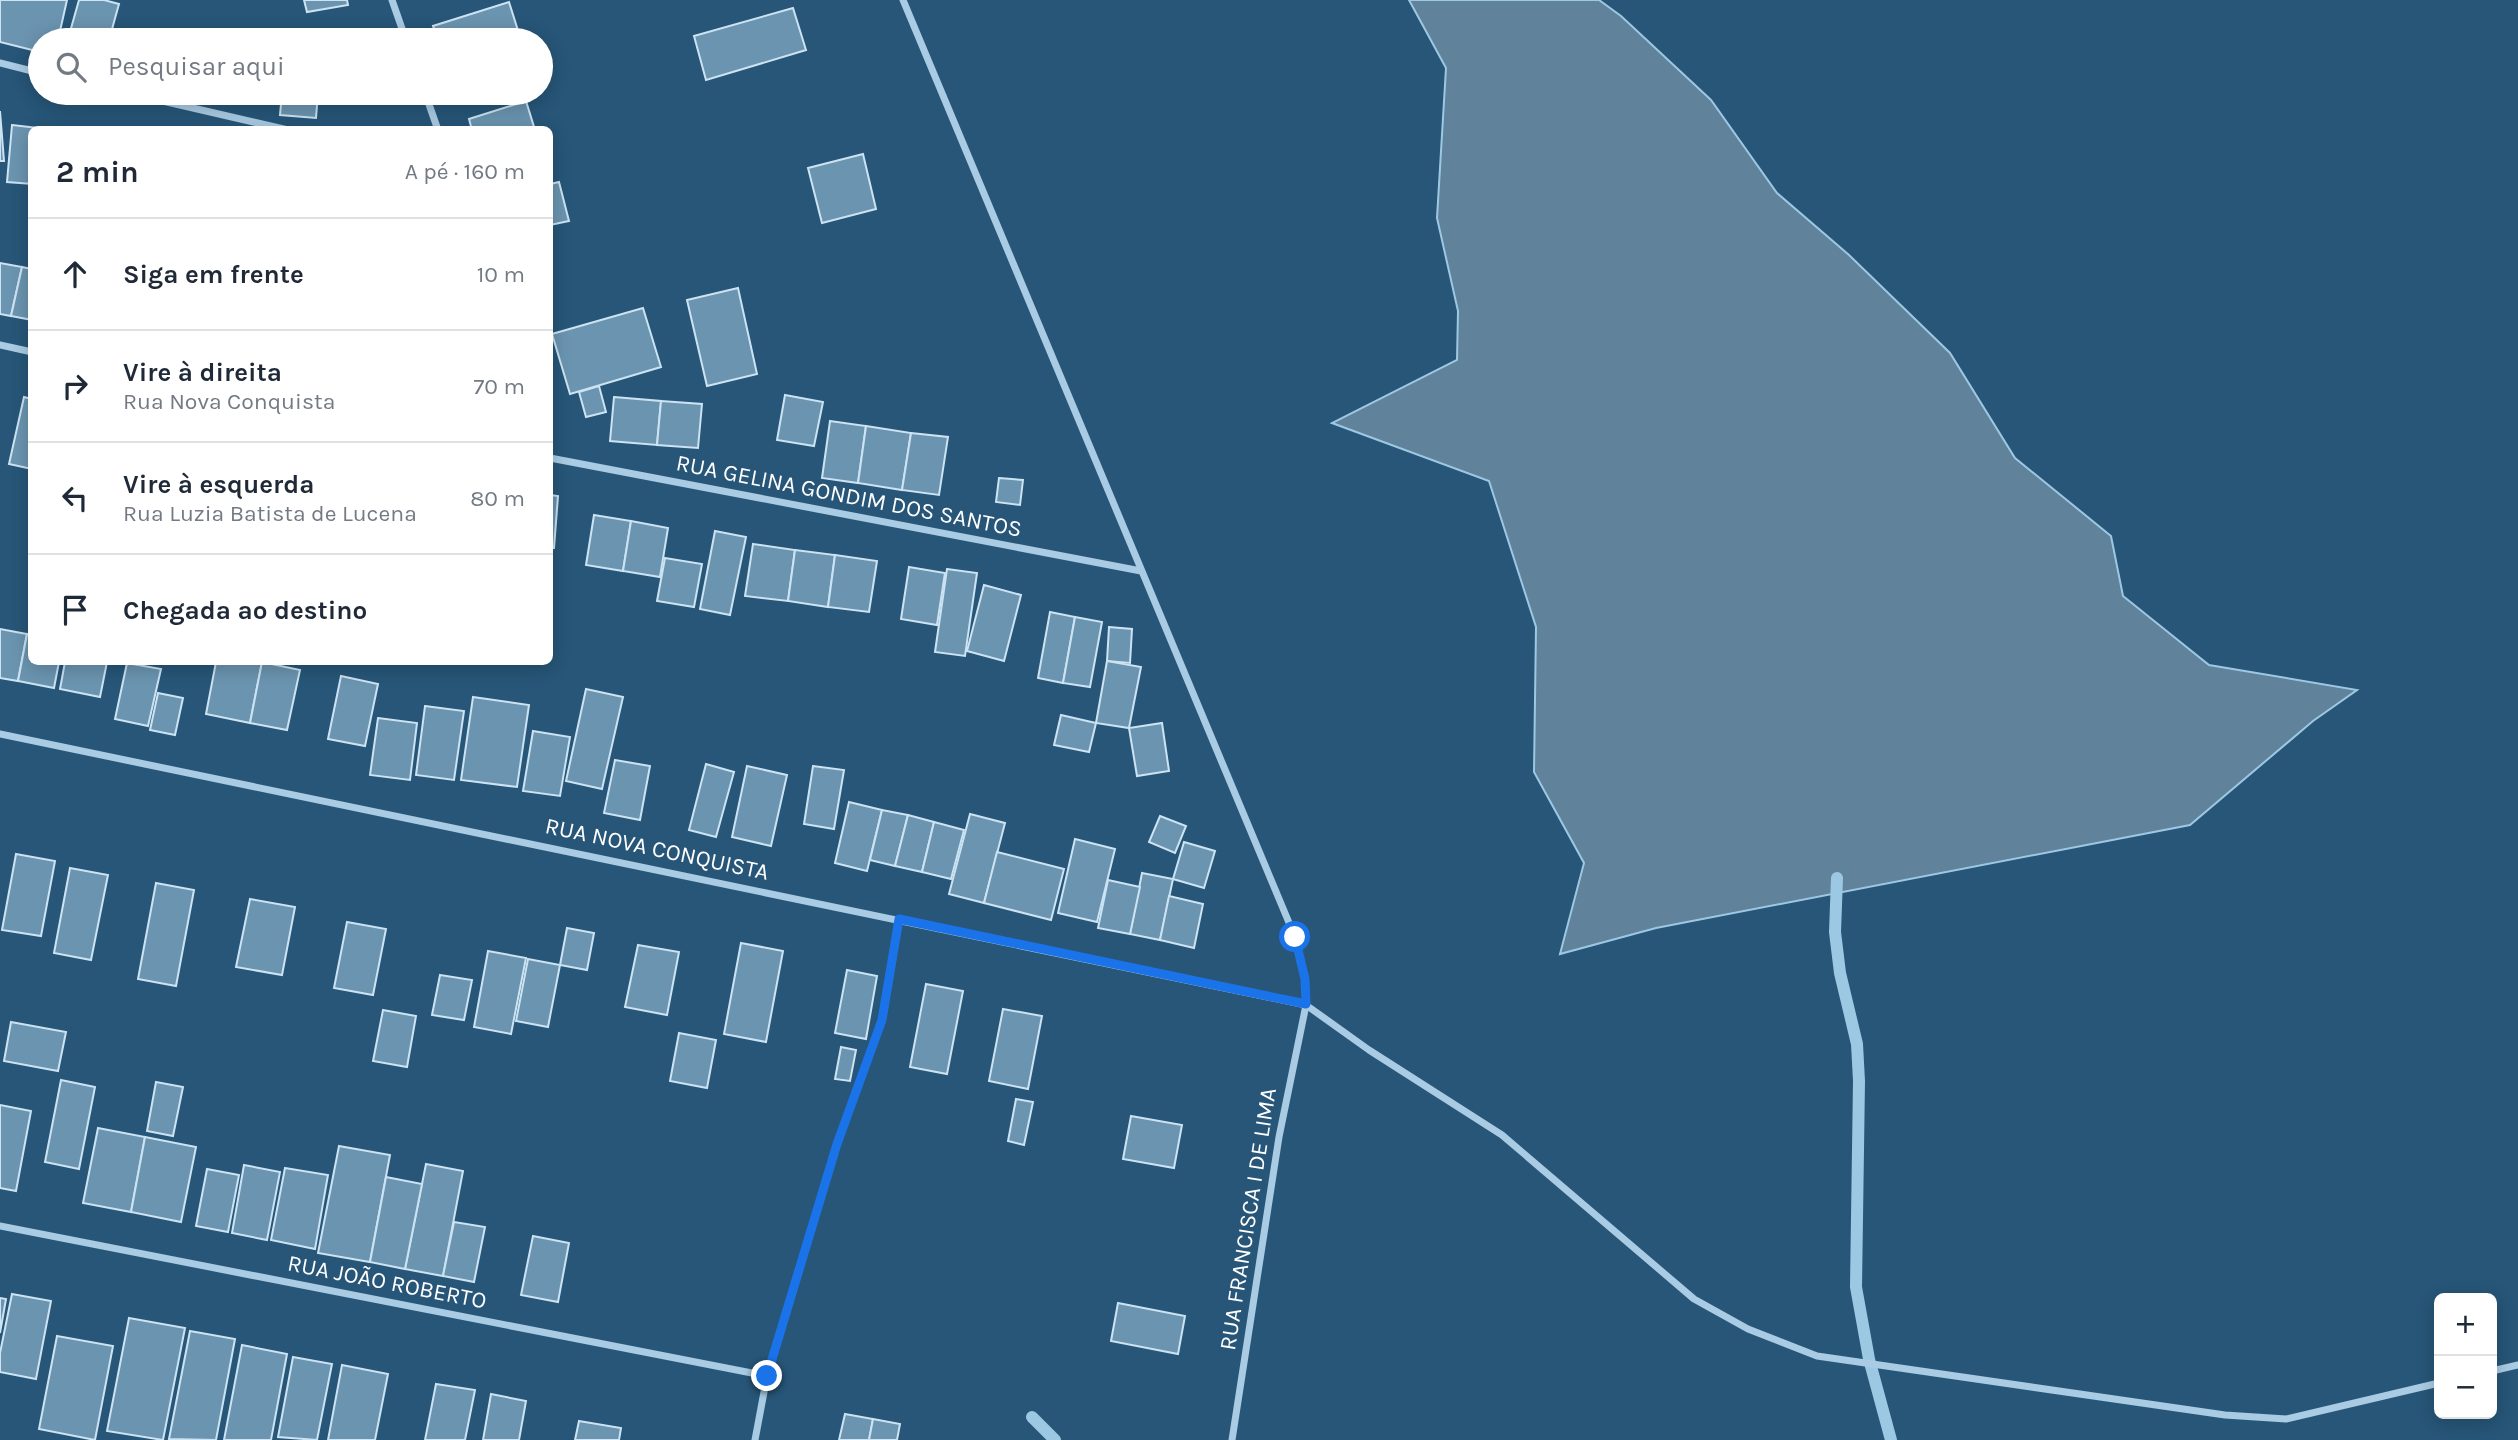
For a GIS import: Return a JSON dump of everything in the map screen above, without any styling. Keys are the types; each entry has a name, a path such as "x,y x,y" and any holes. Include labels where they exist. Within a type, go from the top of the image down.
{"street":[{"path":"392,0 402,28"},
{"name":"RUA FRANCISCA I DE LIMA","path":"903,0 1295,937 1305,979 1306,1004 1279,1138 1232,1440"},
{"path":"0,63 28,70"},
{"path":"180,105 271,126"},
{"path":"429,105 437,126"},
{"path":"0,345 28,351"},
{"name":"RUA GELINA GONDIM DOS SANTOS","path":"553,459 1141,571"},
{"name":"RUA NOVA CONQUISTA","path":"0,734 1306,1004"},
{"path":"755,1440 767,1376 837,1144 882,1020 899,919"},
{"path":"1306,1004 1369,1049 1502,1135 1694,1299 1748,1329 1817,1356 2225,1415 2286,1419 2434,1384"},
{"name":"RUA JOÃO ROBERTO","path":"0,1226 767,1376"},
{"path":"2497,1370 2518,1365"}],"water":[{"path":"1409,0 1599,0 1621,16 1711,100 1777,193 1849,255 1950,353 2015,458 2111,536 2123,596 2209,665 2357,690 2313,721 2190,825 1656,928 1560,954 1584,863 1534,772 1536,627 1489,481 1332,423 1457,360 1458,311 1437,218 1446,68"}],"building":[{"path":"0,0 67,0 61,28 28,28 28,49 0,42"},
{"path":"79,0 104,0 119,4 112,28 71,28"},
{"path":"304,0 347,0 348,5 307,12"},
{"path":"509,2 517,28 434,28 433,26"},
{"path":"793,8 806,50 706,80 694,36"},
{"path":"281,105 317,105 316,118 280,115"},
{"path":"513,105 527,105 534,126 471,126 469,119"},
{"path":"0,111 4,161 0,161"},
{"path":"12,125 28,127 28,184 7,182"},
{"path":"863,154 876,209 822,223 808,168"},
{"path":"559,182 569,221 553,224 553,183"},
{"path":"0,263 22,267 11,316 0,314"},
{"path":"22,267 28,268 28,319 11,316"},
{"path":"738,288 757,374 707,386 687,300"},
{"path":"643,308 661,367 570,394 553,334"},
{"path":"599,386 606,412 586,417 579,392"},
{"path":"785,395 823,402 814,446 777,440"},
{"path":"24,397 28,398 28,468 9,464"},
{"path":"614,397 661,401 657,445 610,441"},
{"path":"661,401 702,404 698,448 657,445"},
{"path":"830,421 866,426 858,483 822,478"},
{"path":"866,426 911,433 902,490 858,483"},
{"path":"911,433 948,437 939,495 902,490"},
{"path":"999,478 1023,480 1020,505 996,502"},
{"path":"553,495 558,496 553,548"},
{"path":"594,515 631,521 623,571 586,565"},
{"path":"631,521 668,528 660,577 623,571"},
{"path":"715,531 746,537 730,615 700,609"},
{"path":"753,544 795,550 788,601 745,596"},
{"path":"795,550 835,555 828,607 788,601"},
{"path":"835,555 877,561 869,612 828,607"},
{"path":"665,558 702,564 694,607 657,601"},
{"path":"909,567 945,573 937,625 901,619"},
{"path":"947,569 977,573 965,656 935,652"},
{"path":"984,585 1021,595 1004,661 967,651"},
{"path":"1050,612 1075,617 1063,683 1038,678"},
{"path":"1075,617 1102,622 1090,687 1063,683"},
{"path":"1109,627 1132,629 1130,663 1107,661"},
{"path":"0,629 27,634 18,681 0,678"},
{"path":"28,634 28,665 58,665 54,688 18,681"},
{"path":"1107,661 1141,667 1129,728 1096,723"},
{"path":"64,665 106,665 100,697 60,689"},
{"path":"127,665 161,669 148,726 115,719"},
{"path":"215,665 261,665 250,723 206,714"},
{"path":"261,665 300,670 287,730 250,723"},
{"path":"341,676 378,684 365,746 328,739"},
{"path":"586,689 623,697 602,789 566,781"},
{"path":"158,693 183,698 175,735 150,730"},
{"path":"473,697 529,705 517,787 461,780"},
{"path":"425,706 464,711 454,780 416,775"},
{"path":"1061,715 1096,723 1089,752 1054,745"},
{"path":"378,718 417,723 410,780 370,775"},
{"path":"1162,723 1169,771 1137,776 1129,728"},
{"path":"533,731 570,737 560,796 523,791"},
{"path":"615,760 650,766 640,820 604,813"},
{"path":"706,764 734,772 716,837 689,830"},
{"path":"747,766 787,775 771,846 732,837"},
{"path":"813,766 844,770 834,829 804,824"},
{"path":"849,802 882,810 867,871 835,863"},
{"path":"882,810 908,815 895,866 870,860"},
{"path":"970,814 1005,823 984,903 949,894"},
{"path":"908,815 934,822 922,872 895,866"},
{"path":"1160,816 1186,826 1175,853 1149,842"},
{"path":"934,822 964,830 951,879 922,872"},
{"path":"1075,839 1115,849 1097,922 1058,913"},
{"path":"1184,842 1215,851 1204,888 1173,879"},
{"path":"997,852 1064,869 1051,920 984,903"},
{"path":"16,854 55,861 41,936 2,930"},
{"path":"70,868 108,875 91,960 54,953"},
{"path":"1142,873 1173,879 1160,940 1130,934"},
{"path":"1108,880 1140,887 1130,934 1098,928"},
{"path":"156,883 194,890 176,986 138,979"},
{"path":"1169,896 1203,904 1194,948 1160,940"},
{"path":"250,899 295,907 282,975 236,967"},
{"path":"347,922 386,929 373,995 334,988"},
{"path":"567,928 594,933 587,970 560,965"},
{"path":"741,943 783,951 766,1042 724,1034"},
{"path":"638,945 679,952 667,1015 625,1007"},
{"path":"488,951 526,958 511,1034 474,1027"},
{"path":"528,959 560,965 548,1027 516,1021"},
{"path":"847,970 877,976 866,1039 835,1033"},
{"path":"440,975 472,980 464,1020 432,1015"},
{"path":"926,984 963,991 947,1074 910,1067"},
{"path":"1003,1009 1042,1016 1028,1089 989,1081"},
{"path":"383,1010 416,1016 407,1067 373,1061"},
{"path":"11,1022 66,1032 58,1071 4,1061"},
{"path":"679,1033 716,1040 707,1088 670,1081"},
{"path":"841,1047 856,1050 850,1081 835,1079"},
{"path":"61,1080 95,1087 79,1169 45,1162"},
{"path":"156,1082 183,1087 173,1136 147,1131"},
{"path":"1016,1099 1033,1102 1024,1145 1008,1141"},
{"path":"0,1105 31,1111 16,1191 0,1188"},
{"path":"1131,1116 1182,1125 1174,1168 1123,1159"},
{"path":"98,1128 145,1137 131,1212 83,1203"},
{"path":"145,1137 196,1147 181,1222 131,1212"},
{"path":"339,1146 390,1155 370,1262 318,1253"},
{"path":"426,1164 463,1171 443,1276 405,1269"},
{"path":"244,1165 280,1172 267,1240 232,1233"},
{"path":"285,1168 328,1175 315,1249 271,1240"},
{"path":"207,1169 239,1175 228,1232 196,1226"},
{"path":"386,1177 422,1184 405,1269 370,1262"},
{"path":"454,1222 485,1227 474,1282 443,1276"},
{"path":"533,1236 569,1243 558,1302 521,1295"},
{"path":"12,1294 51,1301 36,1379 0,1372 0,1353"},
{"path":"0,1298 6,1299 0,1333"},
{"path":"1118,1303 1185,1316 1178,1354 1111,1341"},
{"path":"129,1318 185,1328 163,1440 107,1431"},
{"path":"190,1331 235,1339 216,1440 169,1439"},
{"path":"57,1336 113,1346 95,1440 39,1429"},
{"path":"242,1345 287,1354 271,1440 224,1440"},
{"path":"293,1357 332,1364 317,1440 278,1437"},
{"path":"342,1365 388,1374 375,1440 328,1440"},
{"path":"436,1384 475,1390 465,1440 425,1440"},
{"path":"491,1394 526,1401 519,1440 483,1440"},
{"path":"845,1414 873,1419 869,1440 839,1440"},
{"path":"873,1419 900,1424 897,1440 869,1440"},
{"path":"579,1421 621,1428 619,1440 575,1440"}],"waterway":[{"path":"1837,878 1835,932 1840,973 1857,1044 1859,1081 1856,1287 1869,1359 1891,1440"},
{"path":"1032,1417 1055,1440"}],"route":[{"path":"767,1376 837,1144 882,1020 899,919 1306,1004 1305,979 1295,937"}]}
